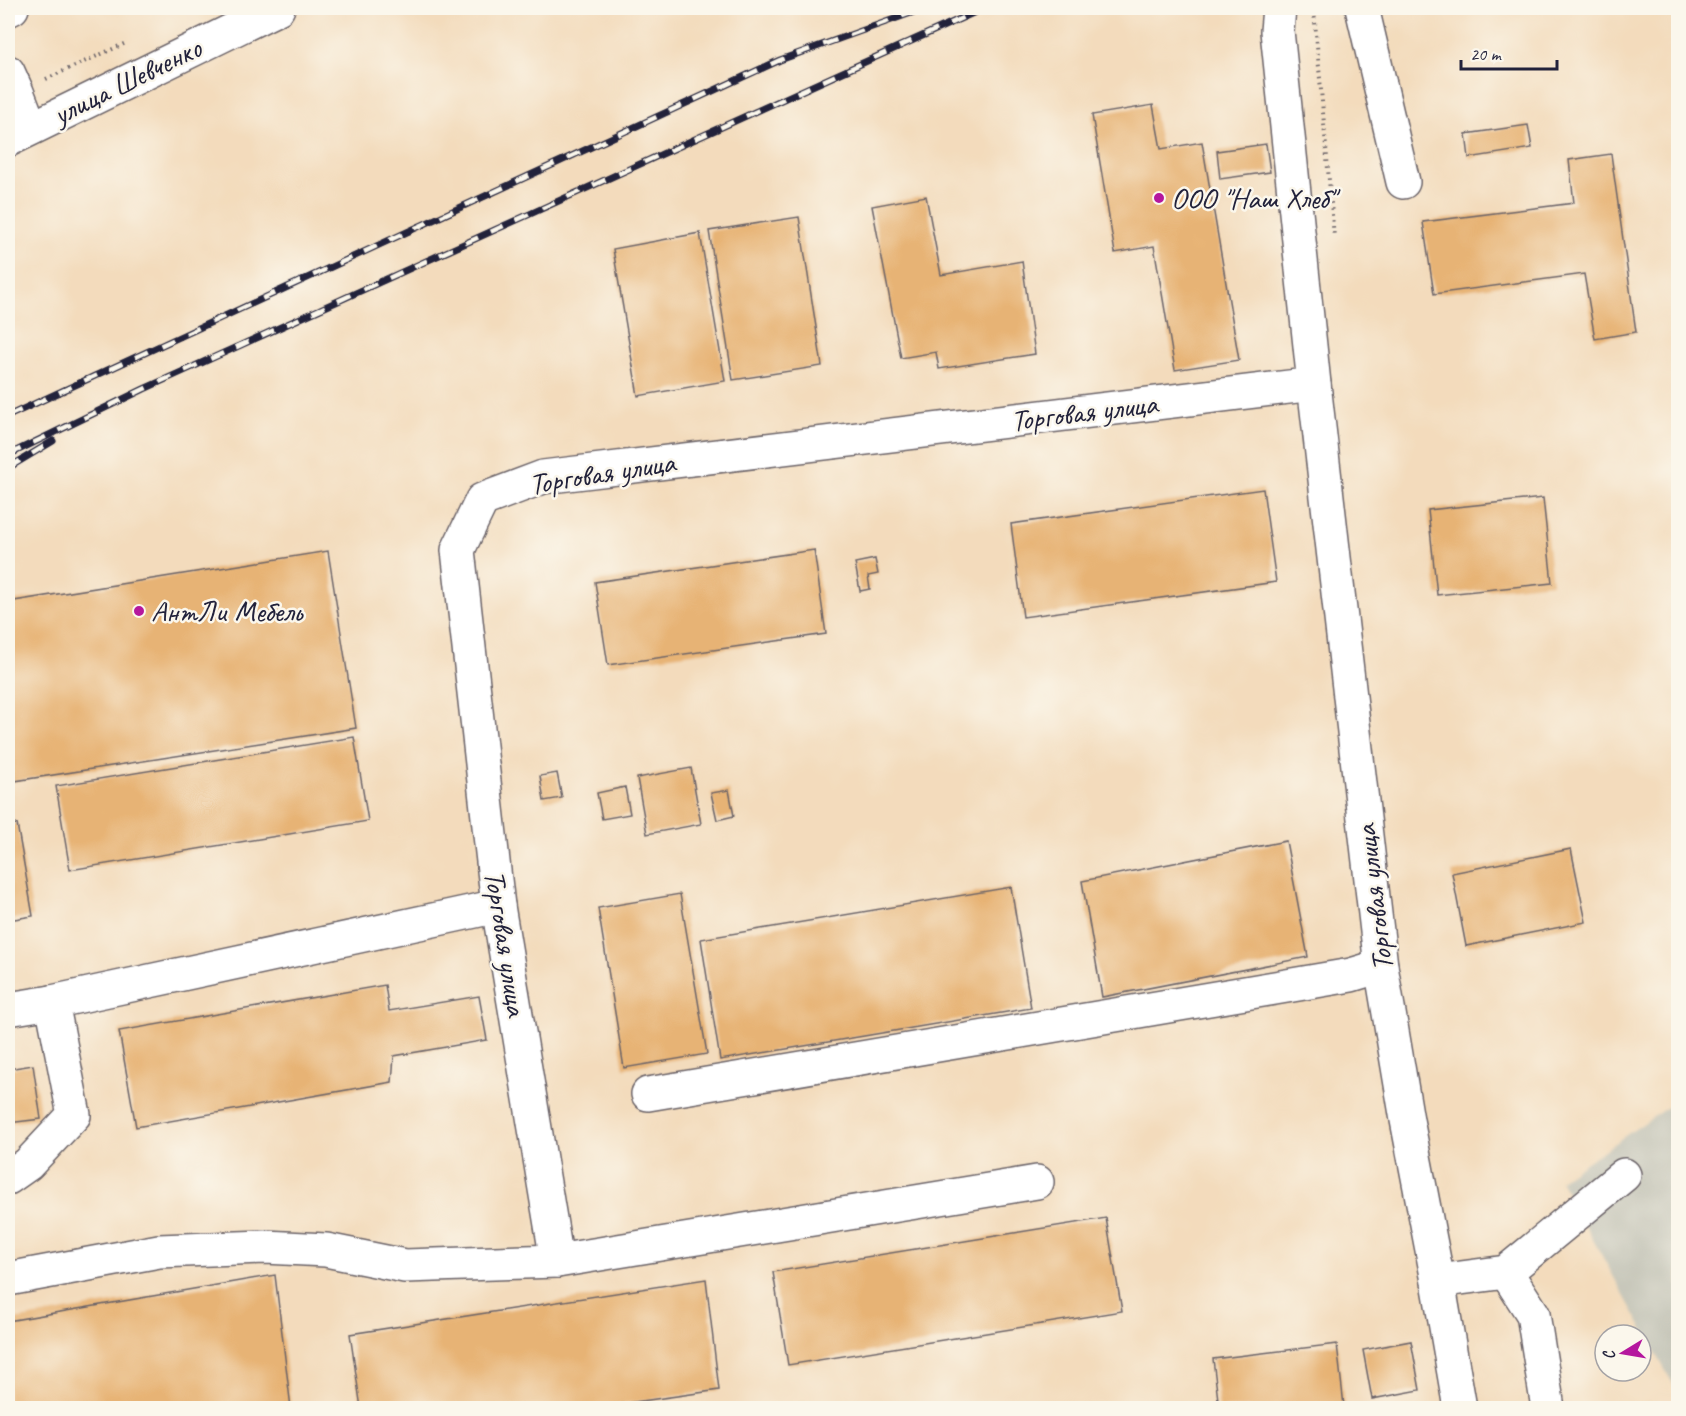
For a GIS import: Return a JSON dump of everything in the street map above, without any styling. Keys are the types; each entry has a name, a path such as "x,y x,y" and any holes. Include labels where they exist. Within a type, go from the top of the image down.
{"street":[{"path":"8,10 12,8"},
{"name":"улица Шевченко","path":"19,134 278,8"},
{"name":"Торговая улица","path":"1279,8 1276,31 1381,966 1460,1408"},
{"path":"1362,8 1403,182"},
{"path":"12,82 19,134"},
{"name":"Торговая улица","path":"557,1262 498,906 458,550 482,500 543,477 1314,384"},
{"path":"8,1008 52,1002 498,906"},
{"path":"648,1094 1339,977 1381,966"},
{"path":"8,1178 28,1164 74,1114 52,1002"},
{"path":"1438,1281 1506,1272 1624,1175"},
{"path":"8,1279 159,1251 253,1248 326,1250 405,1266 557,1262 1036,1182"},
{"path":"1506,1272 1533,1314 1548,1408"}],"path":[{"path":"12,82 131,40"}],"shaded area":[{"path":"1678,1100 1678,1393 1653,1348 1653,1323 1639,1323 1560,1180"}],"building":[{"name":"ООО \"Наш Хлеб\"","path":"1153,105 1161,149 1202,142 1239,360 1175,370 1154,246 1115,253 1092,115"},
{"path":"1528,125 1532,148 1469,158 1466,134"},
{"path":"1266,144 1270,172 1220,179 1217,151"},
{"path":"1611,154 1636,332 1595,339 1584,274 1434,294 1423,222 1574,203 1569,160"},
{"path":"926,196 941,275 1022,261 1035,354 939,369 936,352 901,358 872,206"},
{"path":"799,217 822,366 733,380 709,231"},
{"path":"700,233 725,381 638,396 613,249"},
{"path":"1263,489 1276,582 1023,617 1011,524"},
{"path":"1543,498 1552,583 1437,595 1428,510"},
{"path":"814,550 826,634 608,665 595,582"},
{"path":"328,551 356,728 8,782 8,602"},
{"path":"875,559 878,574 868,576 870,589 860,591 855,563"},
{"path":"354,737 368,821 70,870 56,786"},
{"path":"691,768 701,824 647,834 637,778"},
{"path":"557,773 562,798 544,801 540,776"},
{"path":"625,787 630,814 602,819 597,793"},
{"path":"729,790 734,816 717,820 711,793"},
{"path":"17,824 33,916 8,920 8,825"},
{"path":"1286,841 1308,957 1102,997 1082,881"},
{"path":"1571,849 1586,922 1466,946 1452,873"},
{"path":"1011,887 1031,1008 720,1060 701,939"},
{"path":"680,894 707,1054 624,1068 598,908"},
{"path":"385,985 389,1011 479,996 487,1040 394,1056 392,1082 136,1127 119,1031"},
{"path":"33,1065 41,1119 8,1123 8,1069"},
{"path":"1106,1218 1122,1311 788,1365 773,1272"},
{"path":"275,1275 291,1408 8,1408 8,1321"},
{"path":"706,1279 719,1390 592,1408 361,1408 350,1334"},
{"path":"1411,1341 1420,1390 1372,1399 1363,1350"},
{"path":"1337,1344 1344,1406 1219,1408 1213,1359"}],"railway":[{"path":"8,416 780,60 925,8"},
{"path":"8,455 144,389 984,8"},
{"path":"8,468 53,441"}],"place":[{"name":"ООО \"Наш Хлеб\"","path":"1159,198"},
{"name":"АнтЛи Мебель","path":"139,611"}]}
